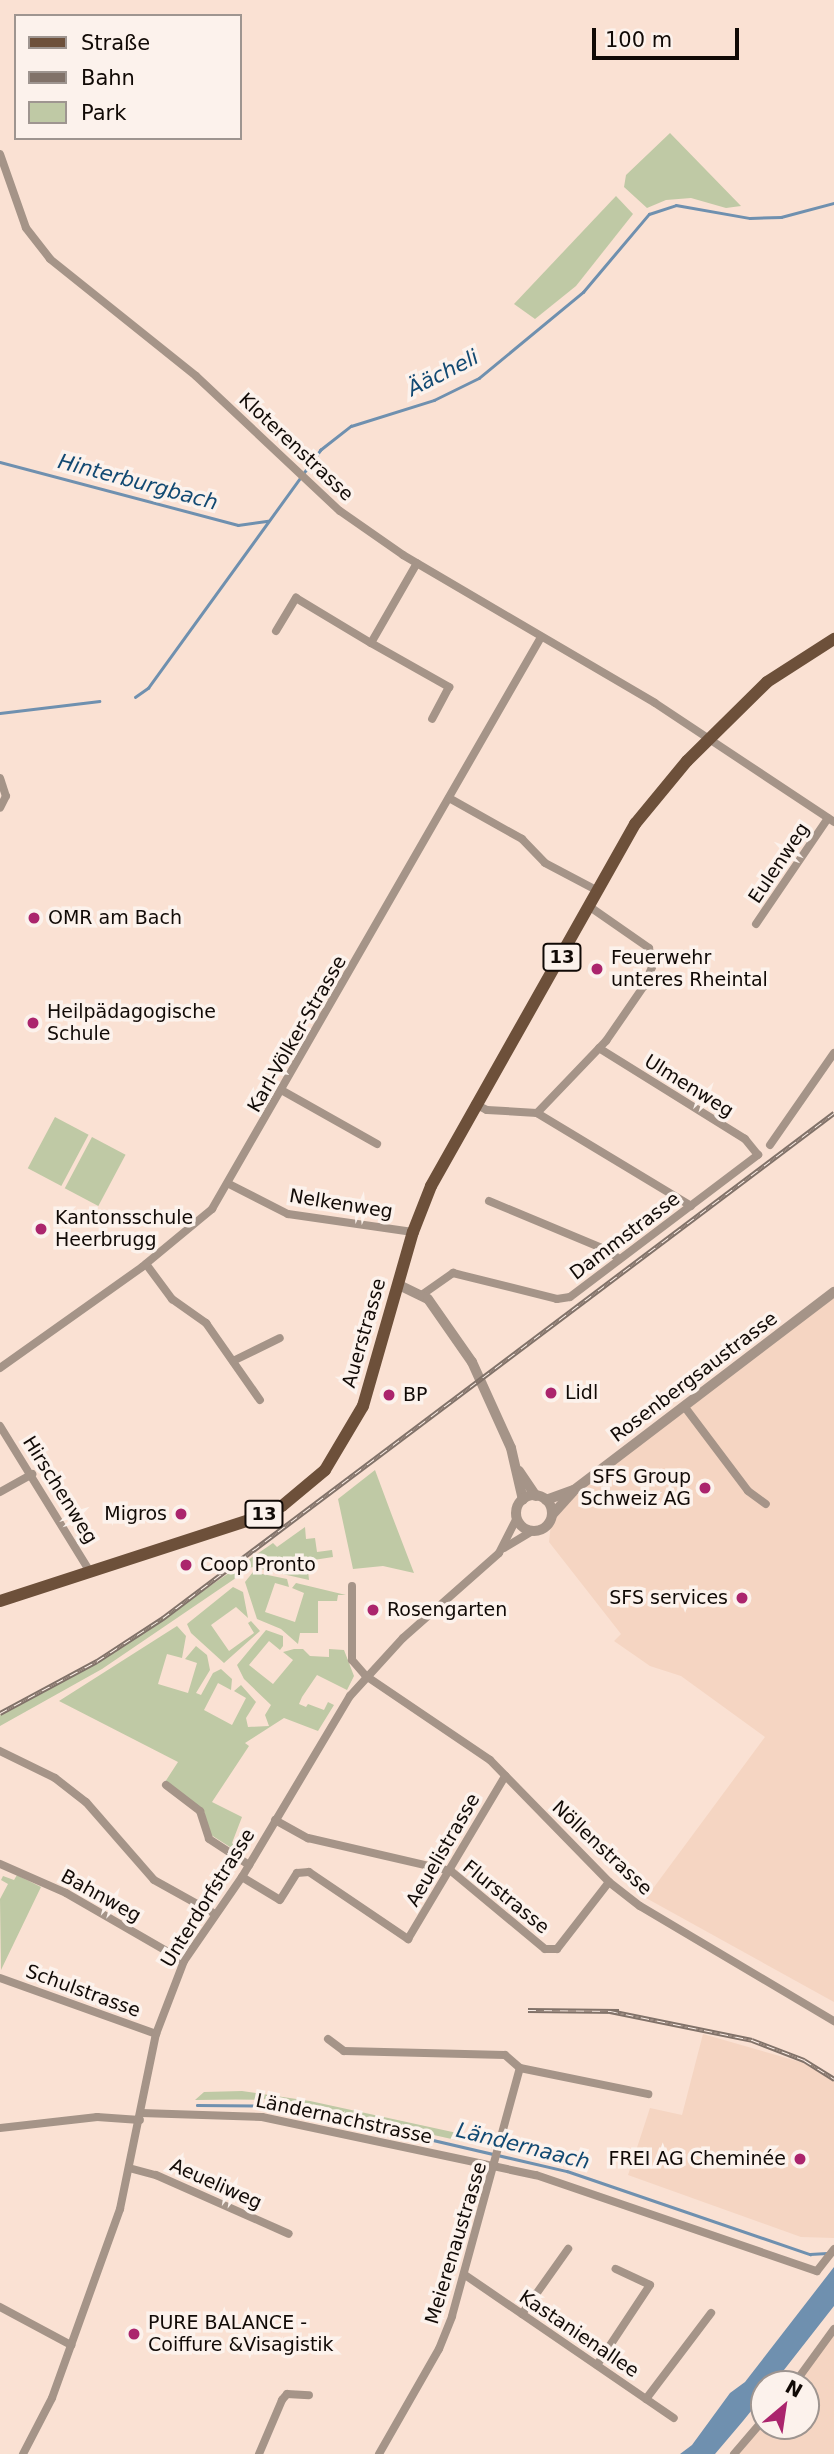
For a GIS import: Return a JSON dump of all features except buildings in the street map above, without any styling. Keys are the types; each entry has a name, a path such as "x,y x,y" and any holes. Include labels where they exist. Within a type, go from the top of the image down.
{"main road":[{"name":"13","path":"708,739 767,682 834,639"},
{"name":"Auerstrasse","path":"0,1601 250,1520 308,1488 340,1451 359,1414 413,1232 431,1186 475,1104 649,804 708,739"}],"street":[{"name":"Kloterenstrasse","path":"0,154 26,228 50,259 197,376 306,482 340,511 417,563 708,739"},
{"path":"372,643 417,563"},
{"path":"276,631 296,598 449,687 432,719"},
{"name":"Karl-Völker-Strasse","path":"0,1368 146,1264 197,1224 229,1184 541,637"},
{"name":"Eulenweg","path":"708,739 831,820 756,924"},
{"path":"0,778 6,796 0,808"},
{"path":"449,798 522,839 545,863 598,891"},
{"path":"537,1113 599,1048 644,986 652,962 645,943 590,907"},
{"name":"Ulmenweg","path":"599,1048 745,1139 758,1155"},
{"path":"770,1145 834,1053"},
{"path":"283,1091 377,1144"},
{"path":"475,1104 487,1110 537,1113 691,1206"},
{"name":"Dammstrasse","path":"423,1294 453,1273 563,1299 758,1155"},
{"name":"Nelkenweg","path":"229,1184 288,1214 413,1232"},
{"path":"489,1201 609,1251 620,1259"},
{"path":"146,1264 172,1299 206,1323 260,1400"},
{"path":"399,1285 423,1294 472,1362 518,1471 523,1500 517,1518 532,1531 546,1527 552,1515 518,1471"},
{"name":"Rosenbergsaustrasse","path":"552,1515 575,1490 834,1292"},
{"path":"233,1362 280,1338"},
{"path":"684,1406 748,1491 766,1504"},
{"name":"Hirschenweg","path":"0,1426 90,1572"},
{"path":"0,1492 32,1474"},
{"name":"Rosenbergsaustrasse","path":"541,1498 575,1490"},
{"path":"523,1500 541,1498"},
{"name":"Unterdorfstrasse","path":"503,1548 517,1518"},
{"name":"Unterdorfstrasse","path":"23,2454 45,2416 117,2218 156,2034 184,1961 242,1877 330,1726 366,1676 503,1548 532,1531"},
{"path":"352,1586 352,1660 366,1676"},
{"name":"Nöllenstrasse","path":"366,1676 409,1708 467,1741 609,1882 678,1932 834,2021"},
{"path":"0,1751 55,1778 86,1802 154,1880 215,1914"},
{"name":"Aeuelistrasse","path":"242,1877 280,1900 297,1873 309,1872 408,1939 451,1871 505,1776"},
{"path":"166,1786 200,1811 209,1839 249,1865"},
{"name":"Flurstrasse","path":"275,1820 308,1838 451,1871 545,1949 557,1949 609,1882"},
{"name":"Bahnweg","path":"0,1864 66,1894 184,1961"},
{"name":"Schulstrasse","path":"0,1978 156,2034"},
{"path":"328,2039 344,2051 505,2055 520,2068 648,2094"},
{"name":"Meierenaustrasse","path":"379,2454 439,2349 466,2275 520,2068"},
{"name":"Ländernachstrasse","path":"0,2128 97,2117 262,2117 497,2163 567,2183 820,2268 834,2249"},
{"name":"Aeueliweg","path":"129,2168 156,2175 289,2234"},
{"path":"523,2314 568,2249"},
{"path":"597,2365 650,2285 615,2269"},
{"name":"Kastanienallee","path":"466,2275 674,2418"},
{"path":"0,2308 71,2345"},
{"path":"646,2399 711,2313"},
{"path":"804,2370 834,2329"},
{"path":"259,2454 287,2393 309,2395"},
{"path":"734,2454 750,2435"}],"shaded area":[{"path":"834,1298 834,2002 646,1898 765,1737 681,1676 650,1666 614,1641 621,1634 549,1542 552,1515 566,1501 679,1410"},
{"path":"703,2034 811,2065 834,2080 834,2238 801,2237 628,2175 650,2108 682,2115"},
{"path":"834,2329 834,2454 734,2454 750,2435 750,2440 820,2440 820,2370 804,2370"}],"green space":[{"path":"670,133 741,206 726,208 691,198 666,200 647,208 624,187 626,175"},
{"path":"616,196 633,214 576,286 535,319 514,304"},
{"path":"55,1117 89,1135 61,1186 28,1168"},
{"path":"92,1137 126,1155 98,1206 65,1188"},
{"path":"375,1470 414,1573 383,1566 353,1569 338,1499"},
{"path":"305,1527 306,1539 315,1538 317,1552 332,1550 333,1557 307,1561 309,1580 252,1567 102,1669 0,1726 0,1715 96,1664 273,1543 277,1547"},
{"path":"253,1572 287,1579 289,1587 275,1583 265,1612 295,1622 304,1593 292,1588 296,1583 346,1595 338,1595 337,1601 318,1601 318,1633 300,1633 298,1644 281,1629 257,1619 245,1582"},
{"path":"233,1587 243,1592 248,1618 236,1607 211,1625 229,1651 254,1633 248,1623 251,1621 260,1631 224,1663 191,1633 187,1624"},
{"path":"177,1626 186,1636 182,1658 167,1654 158,1684 188,1693 197,1663 185,1659 196,1646 207,1655 210,1670 196,1693 201,1695 213,1673 221,1669 232,1679 231,1690 218,1683 204,1710 232,1725 246,1698 234,1691 241,1685 256,1702 246,1718 248,1727 269,1726 265,1715 271,1705 244,1679 237,1665 266,1630 283,1636 283,1646 280,1650 269,1641 249,1665 273,1684 293,1660 283,1652 294,1649 303,1649 310,1656 329,1657 329,1649 344,1650 354,1676 347,1690 317,1675 302,1697 299,1704 306,1707 308,1704 324,1710 328,1702 334,1705 318,1731 284,1718 245,1743 249,1746 212,1802 242,1817 232,1843 244,1856 208,1833 204,1811 165,1782 178,1762 59,1701"},
{"path":"17,1875 41,1887 1,1970 0,1899 8,1884 1,1880 3,1876 14,1880"},
{"path":"242,2091 310,2101 494,2141 492,2148 272,2099 195,2100 204,2092"}],"water":[{"path":"834,2267 834,2306 784,2370 754,2370"},
{"path":"750,2376 750,2412 715,2454 680,2454 692,2445 730,2393"}],"waterway":[{"name":"Äächeli","path":"135,697 148,688 320,450 351,426 434,400 479,378 583,292 649,214 676,205 750,218 781,217 834,203"},
{"name":"Hinterburgbach","path":"0,462 238,525 268,521"},
{"name":"Äächeli","path":"0,713 99,701"},
{"name":"Ländernaach","path":"197,2105 287,2106 567,2171 810,2254 827,2253"}],"railway":[{"path":"0,1713 97,1661 163,1618 834,1113"},
{"path":"528,2010 619,2011"},
{"path":"610,2011 752,2040 804,2060 834,2079"}],"place":[{"name":"OMR am Bach","path":"34,918"},
{"name":"Feuerwehr unteres Rheintal","path":"597,969"},
{"name":"Heilpädagogische Schule","path":"33,1023"},
{"name":"Kantonsschule Heerbrugg","path":"41,1229"},
{"name":"Lidl","path":"551,1393"},
{"name":"BP","path":"389,1395"},
{"name":"SFS Group Schweiz AG","path":"705,1488"},
{"name":"Migros","path":"181,1514"},
{"name":"Coop Pronto","path":"186,1565"},
{"name":"SFS services","path":"742,1598"},
{"name":"Rosengarten","path":"373,1610"},
{"name":"FREI AG Cheminée","path":"800,2159"},
{"name":"PURE BALANCE - Coiffure &Visagistik","path":"134,2334"}]}
